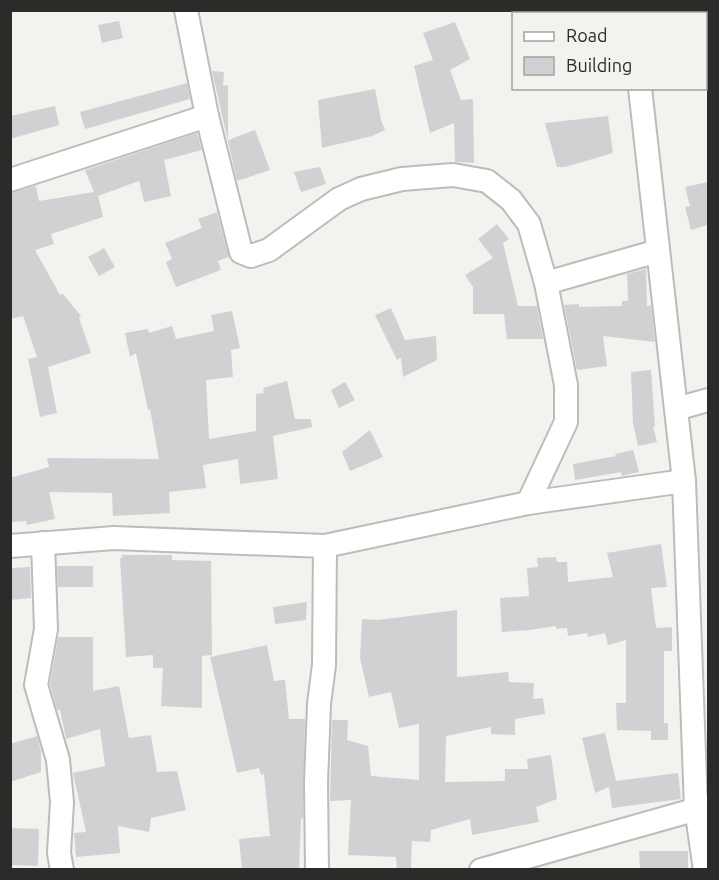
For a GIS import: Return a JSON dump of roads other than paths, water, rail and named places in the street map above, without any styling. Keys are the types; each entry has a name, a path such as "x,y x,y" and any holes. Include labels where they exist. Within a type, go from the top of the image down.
{"street":[{"path":"186,10 207,116 241,252 251,256 268,250 339,199 361,189 402,179 453,175 487,181 511,200 529,224 546,283 566,385 566,422 528,503"},
{"path":"640,90 698,612 705,870"},
{"path":"10,180 207,116"},
{"path":"546,283 658,251"},
{"path":"676,409 708,400"},
{"path":"10,546 114,538 325,546 528,503 684,481"},
{"path":"43,543 45,629 36,685 58,760 62,802 59,853 62,870"},
{"path":"317,870 316,783 319,704 324,665 325,546"},
{"path":"481,870 702,807"}]}
